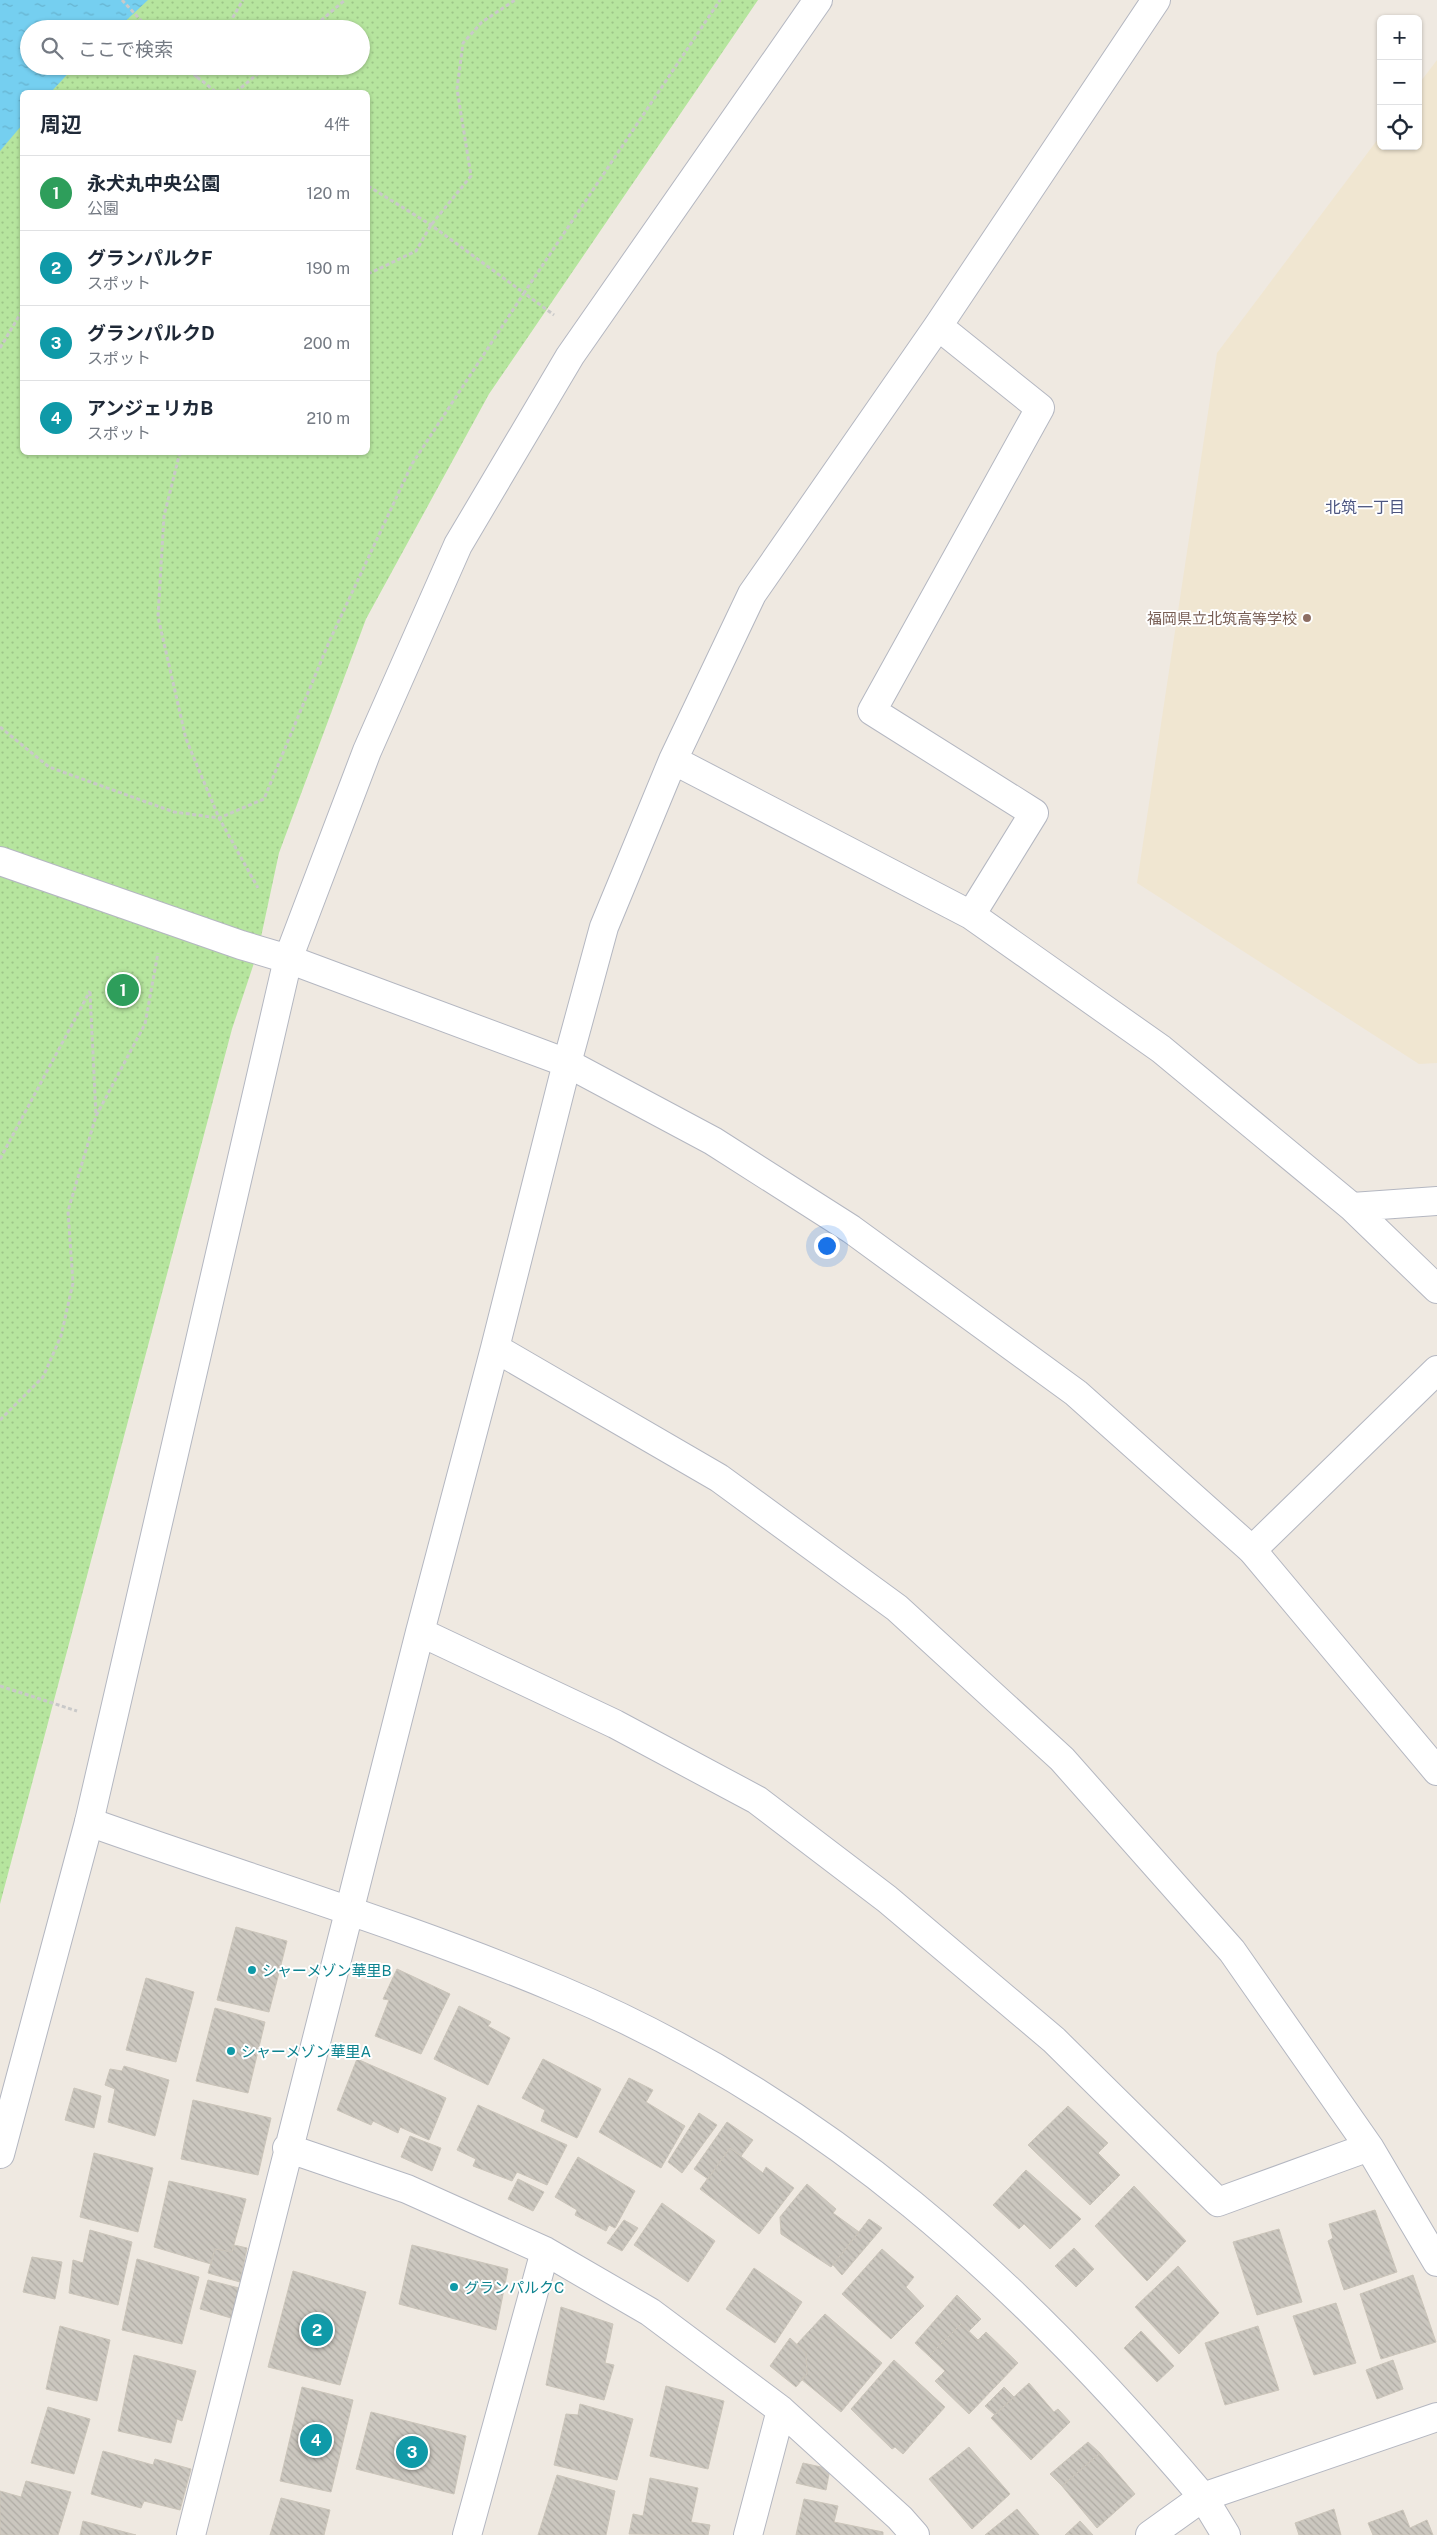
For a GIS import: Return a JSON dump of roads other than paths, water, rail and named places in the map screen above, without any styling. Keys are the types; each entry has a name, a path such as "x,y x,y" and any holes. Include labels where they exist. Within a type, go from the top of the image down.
{"street":[{"path":"0,2154 89,1822 288,959 367,751 458,545 570,356 818,0"},
{"path":"190,2535 287,2148 567,1063 604,927 673,760 752,594 938,326 1156,0"},
{"path":"938,326 1040,408 872,711 1034,813 971,915"},
{"path":"673,760 971,915 1161,1049 1352,1207 1437,1289"},
{"path":"0,861 241,946 288,959 567,1063 713,1141 851,1229 1076,1393 1252,1550 1437,1771"},
{"path":"1352,1207 1437,1201"},
{"path":"495,1348 719,1478 897,1608 1062,1758 1232,1951 1369,2147 1437,2262"},
{"path":"1252,1550 1437,1370"},
{"path":"420,1632 615,1724 757,1800 887,1899 1054,2040 1218,2202 1369,2147"},
{"path":"89,1822 349,1910 561,1990 640,2028 720,2070 800,2119 879,2176 939,2224 1005,2284 1078,2356 1145,2428 1203,2497 1226,2535"},
{"path":"287,2148 407,2190 545,2251 650,2312 780,2410 900,2518 915,2535"},
{"path":"467,2535 545,2251"},
{"path":"748,2535 780,2410"},
{"path":"1150,2535 1203,2497 1437,2417"}],"water":[{"path":"0,0 148,0 127,20 20,20 20,75 67,75 53,90 20,90 20,127 0,151"}],"place":[{"name":"福岡県立北筑高等学校","path":"1307,618"},
{"name":"永犬丸中央公園","path":"123,990"},
{"name":"シャーメゾン華里B","path":"252,1970"},
{"name":"シャーメゾン華里A","path":"231,2051"},
{"name":"グランパルクC","path":"454,2287"},
{"name":"グランパルクF","path":"317,2330"},
{"name":"アンジェリカB","path":"316,2440"},
{"name":"グランパルクD","path":"412,2452"}],"district":[{"name":"北筑一丁目","path":"1365,507"}]}
